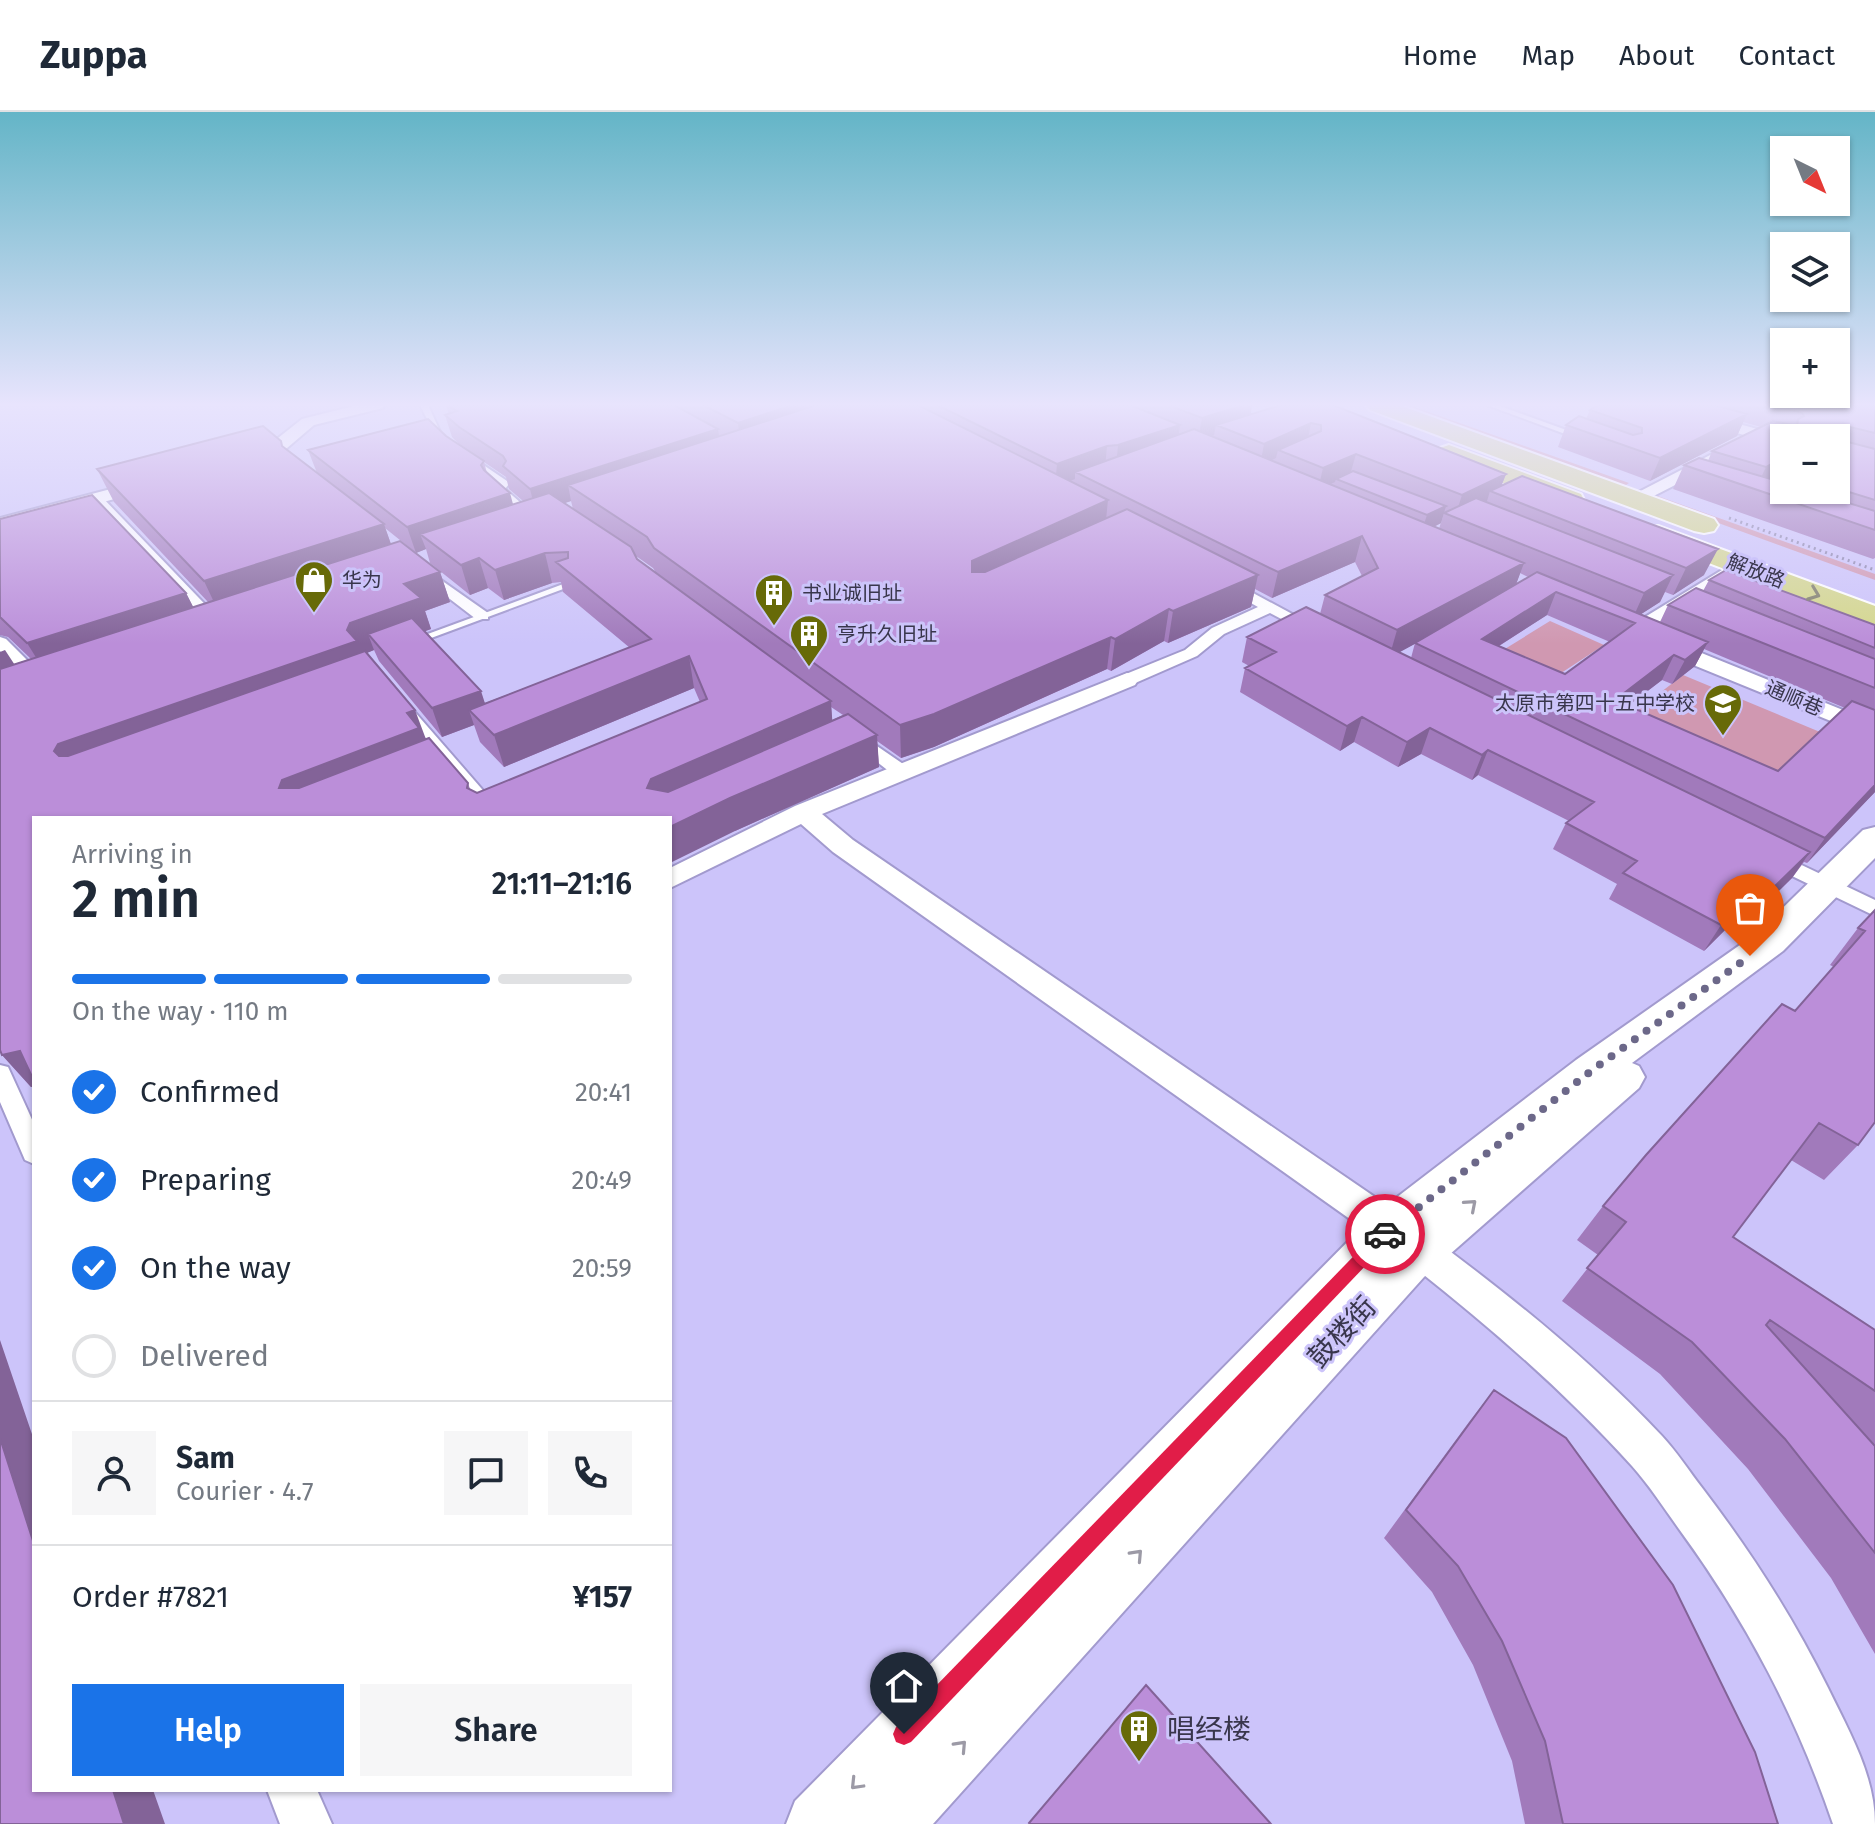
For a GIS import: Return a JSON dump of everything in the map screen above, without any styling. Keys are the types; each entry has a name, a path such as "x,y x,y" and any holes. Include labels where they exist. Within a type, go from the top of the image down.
{"main road":[{"name":"解放路","path":"1516,485 1875,617"},
{"name":"解放路","path":"1596,485 1804,562"}],"street":[{"path":"0,524 144,485"},
{"path":"501,485 498,490 525,514"},
{"path":"1634,499 1660,485"},
{"path":"95,498 216,625"},
{"path":"417,559 482,616"},
{"name":"通顺巷","path":"1740,565 1677,604 1626,629 1875,732"},
{"path":"1217,579 1323,634"},
{"path":"672,878 798,815 1191,653 1218,631 1270,607"},
{"path":"0,642 42,684"},
{"path":"843,734 902,772"},
{"path":"798,815 832,852 1399,1245 1564,1367 1649,1453 1717,1544 1781,1643 1833,1751 1859,1824"},
{"name":"鼓楼街","path":"1848,896 1875,838"},
{"path":"1750,848 1848,896"},
{"name":"鼓楼街","path":"818,1824 1399,1245 1608,1090 1848,896 1875,856"},
{"path":"0,1074 25,1107 32,1143"},
{"path":"1399,1245 1551,1375 1647,1473 1725,1583 1785,1684 1841,1824"},
{"name":"鼓楼街","path":"889,1824 1399,1245"},
{"path":"293,1792 306,1824"}],"lane":[{"path":"401,646 569,585"},
{"path":"399,700 490,806 488,816"},
{"path":"435,765 450,760"}],"shaded area":[{"path":"1652,494 1875,574 1875,580 1647,497"},
{"path":"1550,621 1604,645 1555,677 1500,652"},
{"path":"1683,675 1820,732 1757,791 1616,727"}],"building":[{"path":"112,485 333,485 384,524 204,581"},
{"path":"353,485 501,485 510,493 407,527"},
{"path":"568,485 1078,485 1108,500 972,561 972,572 985,572 1127,509 1258,575 1173,611 1169,609 1115,639 1111,637 934,714 900,725 654,548 647,537"},
{"path":"1101,485 1332,485 1524,563 1397,630 1325,595 1378,568 1362,536 1278,572"},
{"path":"1351,485 1390,485 1446,506 1427,515"},
{"path":"1436,485 1483,485 1462,495"},
{"path":"1503,485 1546,485 1718,549 1686,568 1490,491"},
{"path":"1742,485 1770,485 1770,494"},
{"path":"1850,485 1875,485 1875,500 1850,492"},
{"path":"549,493 631,547 637,559 831,701 651,779 647,788 668,792 848,714 877,735 672,826 672,816 32,816 32,1077 20,1051 2,1055 0,669 400,541 440,572 404,584 421,598 350,623 347,630 357,641 58,744 54,751 59,756 68,756 365,651 415,710 407,713 419,728 282,780 279,788 299,788 429,738 468,783 467,788 477,793 707,699 689,656 494,735 469,710 651,639 556,562 568,558 568,552 545,553 495,570 479,558 461,565 420,534"},
{"path":"92,495 186,593 27,643 0,617 0,519"},
{"path":"1476,498 1673,575 1644,593 1444,513"},
{"path":"1850,503 1875,511 1875,530 1799,504"},
{"path":"1726,570 1875,625 1875,648 1709,580"},
{"path":"1537,572 1708,642 1685,660 1674,655 1615,700 1778,771 1852,701 1875,710 1875,785 1825,838 1415,643","holes":["1556,592 1635,623 1565,674 1482,639"]},
{"path":"1696,588 1875,659 1875,688 1668,605"},
{"path":"1306,607 1810,852 1769,892 1760,887 1721,925 1623,873 1637,861 1566,823 1594,802 1488,750 1482,755 1430,728 1407,742 1362,717 1347,726 1245,668 1276,652 1247,637"},
{"path":"412,618 481,691 432,708 368,634"},
{"path":"1875,910 1875,1122 1858,1145 1819,1123 1733,1237 1875,1330 1875,1391 1770,1320 1766,1325 1875,1446 1875,1553 1785,1439 1692,1342 1587,1268 1626,1222 1603,1206 1782,1004 1795,1011 1865,931 1858,928"},
{"path":"1494,1390 1566,1438 1673,1585 1755,1752 1778,1824 1563,1824 1545,1741 1502,1641 1458,1566 1406,1510"},
{"path":"0,1438 32,1538 32,1792 114,1792 124,1824 0,1824"},
{"name":"唱经楼","path":"1146,1685 1271,1824 1029,1823"}],"way so far":[{"path":"1385,1234 1591,1071 1750,956"}],"place":[{"name":"华为","path":"314,614"},
{"name":"书业诚旧址","path":"774,627"},
{"name":"亨升久旧址","path":"809,668"},
{"name":"太原市第四十五中学校","path":"1723,737"},
{"name":"唱经楼","path":"1139,1763"}],"route":[{"path":"904,1734 1385,1234"}]}
